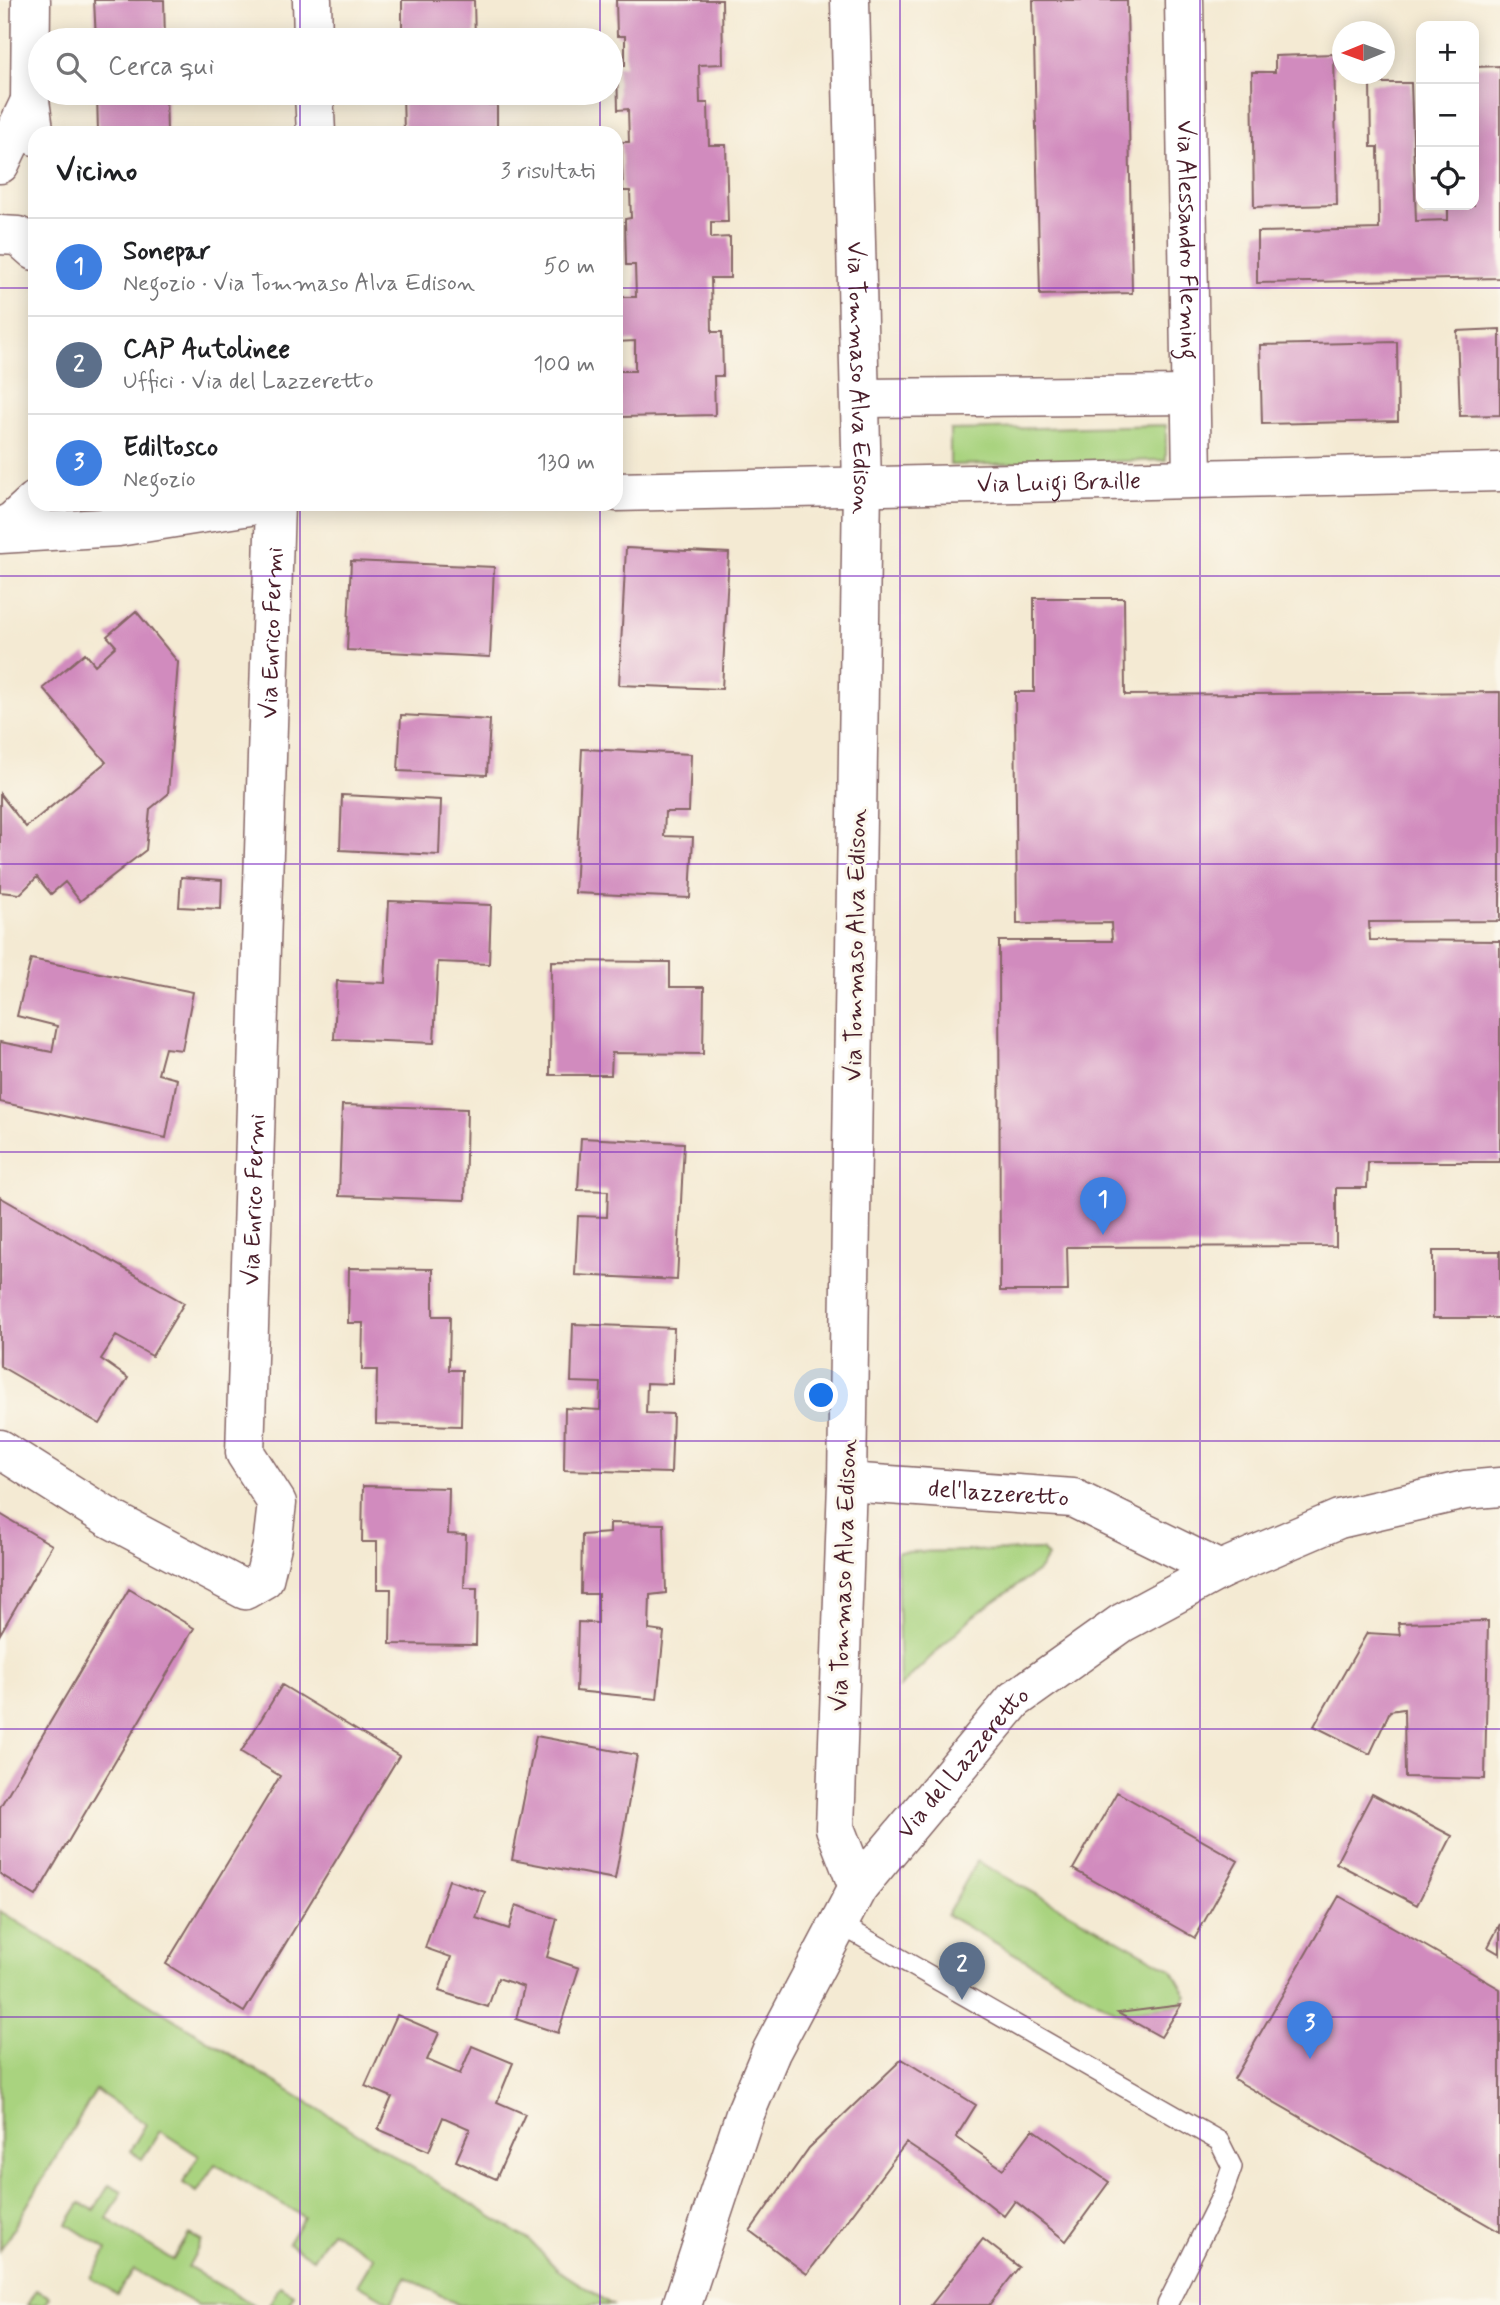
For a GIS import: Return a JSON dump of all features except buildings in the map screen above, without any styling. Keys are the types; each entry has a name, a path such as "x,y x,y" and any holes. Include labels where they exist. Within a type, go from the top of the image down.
{"street":[{"path":"31,0 31,28"},
{"path":"312,0 313,28"},
{"name":"Via Tommaso Alva Edison","path":"850,0 862,398 862,486 847,1482 835,1828 858,1887"},
{"name":"Via Alessandro Fleming","path":"1184,0 1192,478"},
{"path":"315,105 316,126"},
{"path":"0,164 32,119"},
{"path":"0,235 18,236 28,245"},
{"path":"862,398 1191,395"},
{"name":"Via Luigi Braille","path":"623,492 1500,472"},
{"path":"0,528 28,507"},
{"path":"74,511 77,516 109,527"},
{"path":"0,534 109,527 215,511"},
{"name":"Via Enrico Fermi","path":"0,1449 109,1517 245,1590 264,1579 272,1546 276,1503 244,1453 275,511"},
{"name":"del'lazzeretto","path":"847,1482 1073,1498 1220,1570"},
{"name":"Via del Lazzeretto","path":"681,2305 771,2052 838,1923 858,1887 1014,1700 1122,1623 1220,1570 1339,1519 1465,1490 1498,1491"}],"lane":[{"path":"838,1923 1219,2141 1232,2167 1222,2195 1167,2305"}],"green space":[{"path":"1166,425 1166,460 950,465 950,430"},
{"path":"1042,1550 1048,1557 1038,1571 972,1617 900,1687 897,1552"},
{"path":"977,1861 1172,1970 1187,1996 1181,2005 1118,2013 947,1915"},
{"path":"0,1911 529,2240 558,2270 612,2305 459,2305 406,2277 391,2303 358,2284 374,2257 331,2231 313,2259 288,2243 304,2217 215,2164 197,2192 183,2183 199,2156 160,2131 142,2159 130,2151 146,2124 96,2090 0,2251"},
{"path":"109,2185 122,2192 107,2219 173,2260 189,2234 202,2241 188,2267 254,2305 197,2305 134,2270 117,2294 91,2278 107,2250 67,2224 80,2203 94,2210"},
{"path":"280,2286 294,2294 288,2305 269,2305"},
{"path":"36,2290 50,2297 45,2305 27,2305"}],"place":[{"name":"Sonepar","path":"1103,1235"},
{"name":"CAP Autolinee","path":"962,2000"},
{"name":"Ediltosco","path":"1310,2059"}]}
